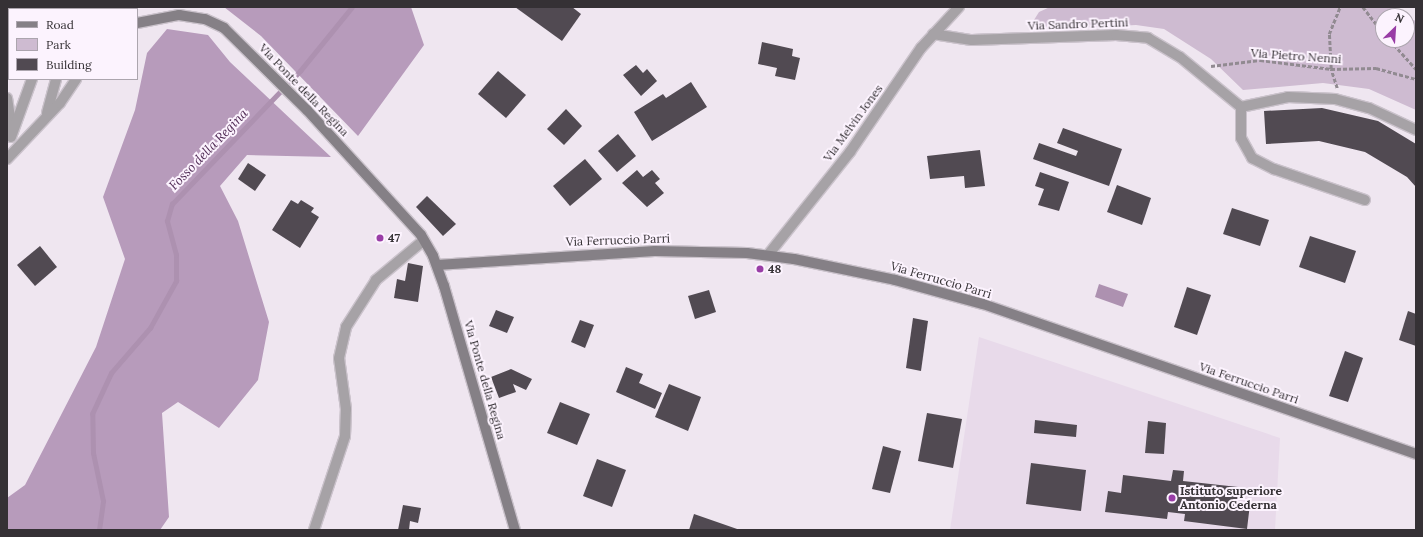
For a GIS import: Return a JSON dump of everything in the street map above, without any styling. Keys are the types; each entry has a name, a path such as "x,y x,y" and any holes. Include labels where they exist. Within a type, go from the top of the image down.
{"street":[{"name":"Via Melvin Jones","path":"768,255 850,152 933,34 959,7"},
{"name":"Via Ponte della Regina","path":"138,23 174,15 205,19 224,28 307,110 424,240 437,265 515,530"},
{"name":"Via Sandro Pertini","path":"933,34 972,40 1136,36 1160,44 1197,69 1241,107"},
{"path":"11,137 32,80"},
{"path":"43,122 54,97 56,80"},
{"path":"9,156 43,122 75,80"},
{"path":"1365,200 1274,169 1252,158 1243,146 1241,107 1288,97 1340,100 1380,112 1416,130"},
{"path":"7,98 11,137 9,156"},
{"path":"314,530 345,436 346,409 339,358 346,327 376,280 424,240"},
{"name":"Via Ferruccio Parri","path":"437,265 632,252 768,255 881,276 965,298 1416,454"}],"path":[{"path":"1340,7 1330,34 1331,69 1340,100"},
{"path":"1363,7 1375,23"},
{"path":"1397,48 1416,69"},
{"name":"Via Pietro Nenni","path":"1197,69 1260,60 1331,69 1376,68 1416,80"}],"shaded area":[{"path":"7,7 129,7 8,8 7,39"},
{"path":"224,7 411,7 424,45 358,136 261,36"},
{"path":"167,29 208,35 230,62 331,157 247,155 220,186 238,221 269,322 258,380 219,428 178,402 162,413 169,517 160,530 7,530 7,498 25,485 96,347 125,259 103,197 135,110 147,53"},
{"path":"1099,284 1128,294 1123,307 1095,297"},
{"path":"979,337 1280,438 1275,530 950,530"}],"green space":[{"path":"1050,7 1390,7 1391,8 1375,8 1375,48 1415,48 1416,21 1416,110 1369,89 1323,83 1243,90 1211,59 1164,29 1136,25 1035,30 1034,20 1039,12"}],"building":[{"path":"515,7 572,7 581,14 562,41"},
{"path":"762,42 793,49 792,56 800,58 795,80 775,76 777,68 758,64"},
{"path":"636,65 643,73 647,69 657,81 641,96 623,75"},
{"path":"498,71 526,95 506,118 478,94"},
{"path":"691,82 707,107 652,141 634,112 663,94 666,98"},
{"path":"1322,108 1378,121 1416,144 1416,187 1407,177 1365,152 1319,141 1266,144 1264,111"},
{"path":"566,109 582,126 564,145 547,129"},
{"path":"1063,128 1122,149 1109,186 1033,159 1039,143 1076,156 1078,151 1057,143"},
{"path":"618,134 636,156 617,172 598,151"},
{"path":"980,150 985,186 965,188 964,176 930,179 927,156"},
{"path":"585,159 602,179 570,206 553,186"},
{"path":"248,163 266,175 255,191 238,179"},
{"path":"637,170 643,177 652,170 660,179 655,183 664,193 647,207 622,183"},
{"path":"1040,172 1069,182 1059,211 1038,205 1044,189 1035,186"},
{"path":"1117,185 1151,198 1142,225 1107,212"},
{"path":"427,196 456,224 443,236 416,207"},
{"path":"291,200 298,204 301,200 314,208 311,212 319,217 300,248 272,230"},
{"path":"1232,208 1269,220 1260,246 1223,234"},
{"path":"1310,236 1356,251 1345,283 1299,267"},
{"path":"40,246 57,267 35,286 17,265"},
{"path":"408,263 423,266 418,302 394,298 397,279 405,281"},
{"path":"1187,287 1211,295 1197,335 1174,327"},
{"path":"709,290 716,312 695,319 688,296"},
{"path":"496,310 514,317 507,333 489,326"},
{"path":"1408,311 1416,314 1416,346 1399,340"},
{"path":"913,318 928,321 921,371 906,368"},
{"path":"580,320 594,325 585,348 571,342"},
{"path":"1345,351 1363,358 1348,402 1329,396"},
{"path":"626,367 643,374 639,383 662,393 655,409 616,392"},
{"path":"511,369 532,379 526,390 513,384 516,392 499,398 491,377"},
{"path":"669,384 701,397 688,431 655,417"},
{"path":"560,402 590,414 577,445 547,433"},
{"path":"927,413 962,419 953,468 918,461"},
{"path":"1035,420 1077,425 1076,437 1034,433"},
{"path":"1148,421 1166,423 1164,454 1145,453"},
{"path":"883,446 901,451 890,493 872,489"},
{"path":"597,459 626,470 612,507 583,496"},
{"path":"1031,463 1086,470 1081,511 1026,504"},
{"name":"Istituto superiore Antonio Cederna","path":"1173,470 1184,471 1183,481 1238,487 1237,503 1250,504 1247,529 1184,521 1185,514 1168,512 1167,519 1105,512 1108,491 1121,493 1123,475 1171,481"},
{"path":"403,505 421,508 418,523 410,521 409,530 398,530"},
{"path":"694,514 740,530 689,530"}],"waterway":[{"name":"Fosso della Regina","path":"99,530 103,501 93,453 92,414 111,373 150,328 176,281 176,255 167,221 172,204 300,71 352,7"}],"place":[{"name":"47","path":"380,238"},
{"name":"48","path":"760,269"},
{"name":"Istituto superiore Antonio Cederna","path":"1172,498"}]}
